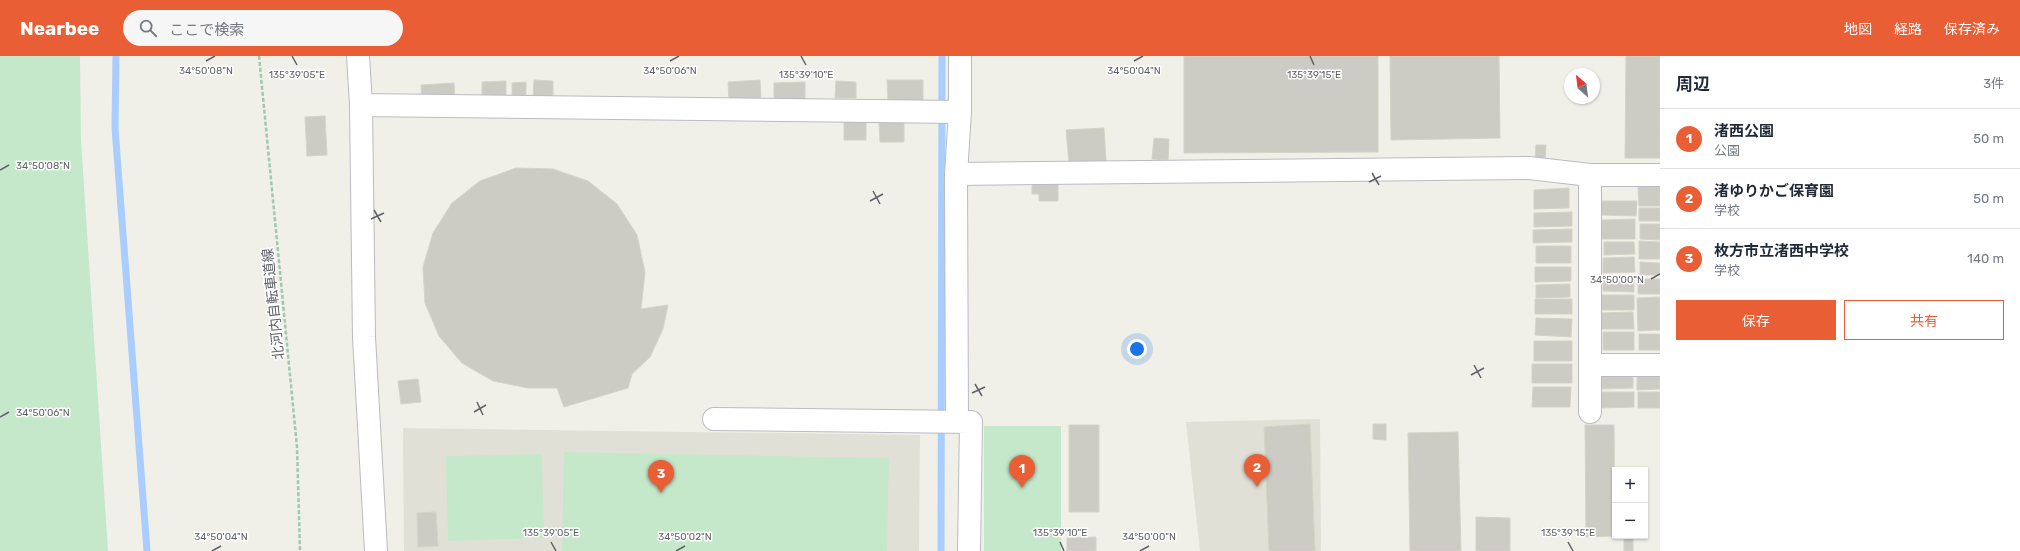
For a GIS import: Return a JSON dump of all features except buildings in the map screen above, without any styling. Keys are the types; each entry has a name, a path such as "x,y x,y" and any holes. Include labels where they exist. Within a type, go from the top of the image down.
{"street":[{"path":"358,56 361,105 364,337 376,551"},
{"path":"958,422 956,174 960,112 960,56"},
{"path":"361,105 960,112"},
{"path":"956,174 1529,168 1590,175 1660,175"},
{"path":"1590,175 1590,412"},
{"path":"1590,365 1660,364"},
{"path":"714,419 971,422 969,551"}],"path":[{"name":"北河内自転車道線","path":"259,56 297,447 300,551"}],"shaded area":[{"path":"1320,419 1321,551 1200,551 1186,422"},
{"path":"403,428 920,435 919,551 404,551"}],"green space":[{"path":"0,56 80,56 81,140 108,551 0,551"},
{"path":"984,426 1061,426 1061,551 984,551"},
{"path":"564,452 889,458 887,551 562,551"},
{"path":"542,454 544,538 448,541 446,456"}],"waterway":[{"path":"116,56 115,128 147,551"},
{"path":"941,551 942,56"}],"place":[{"name":"渚ゆりかご保育園","path":"1257,487"},
{"name":"渚西公園","path":"1022,488"},
{"name":"枚方市立渚西中学校","path":"661,493"}]}
